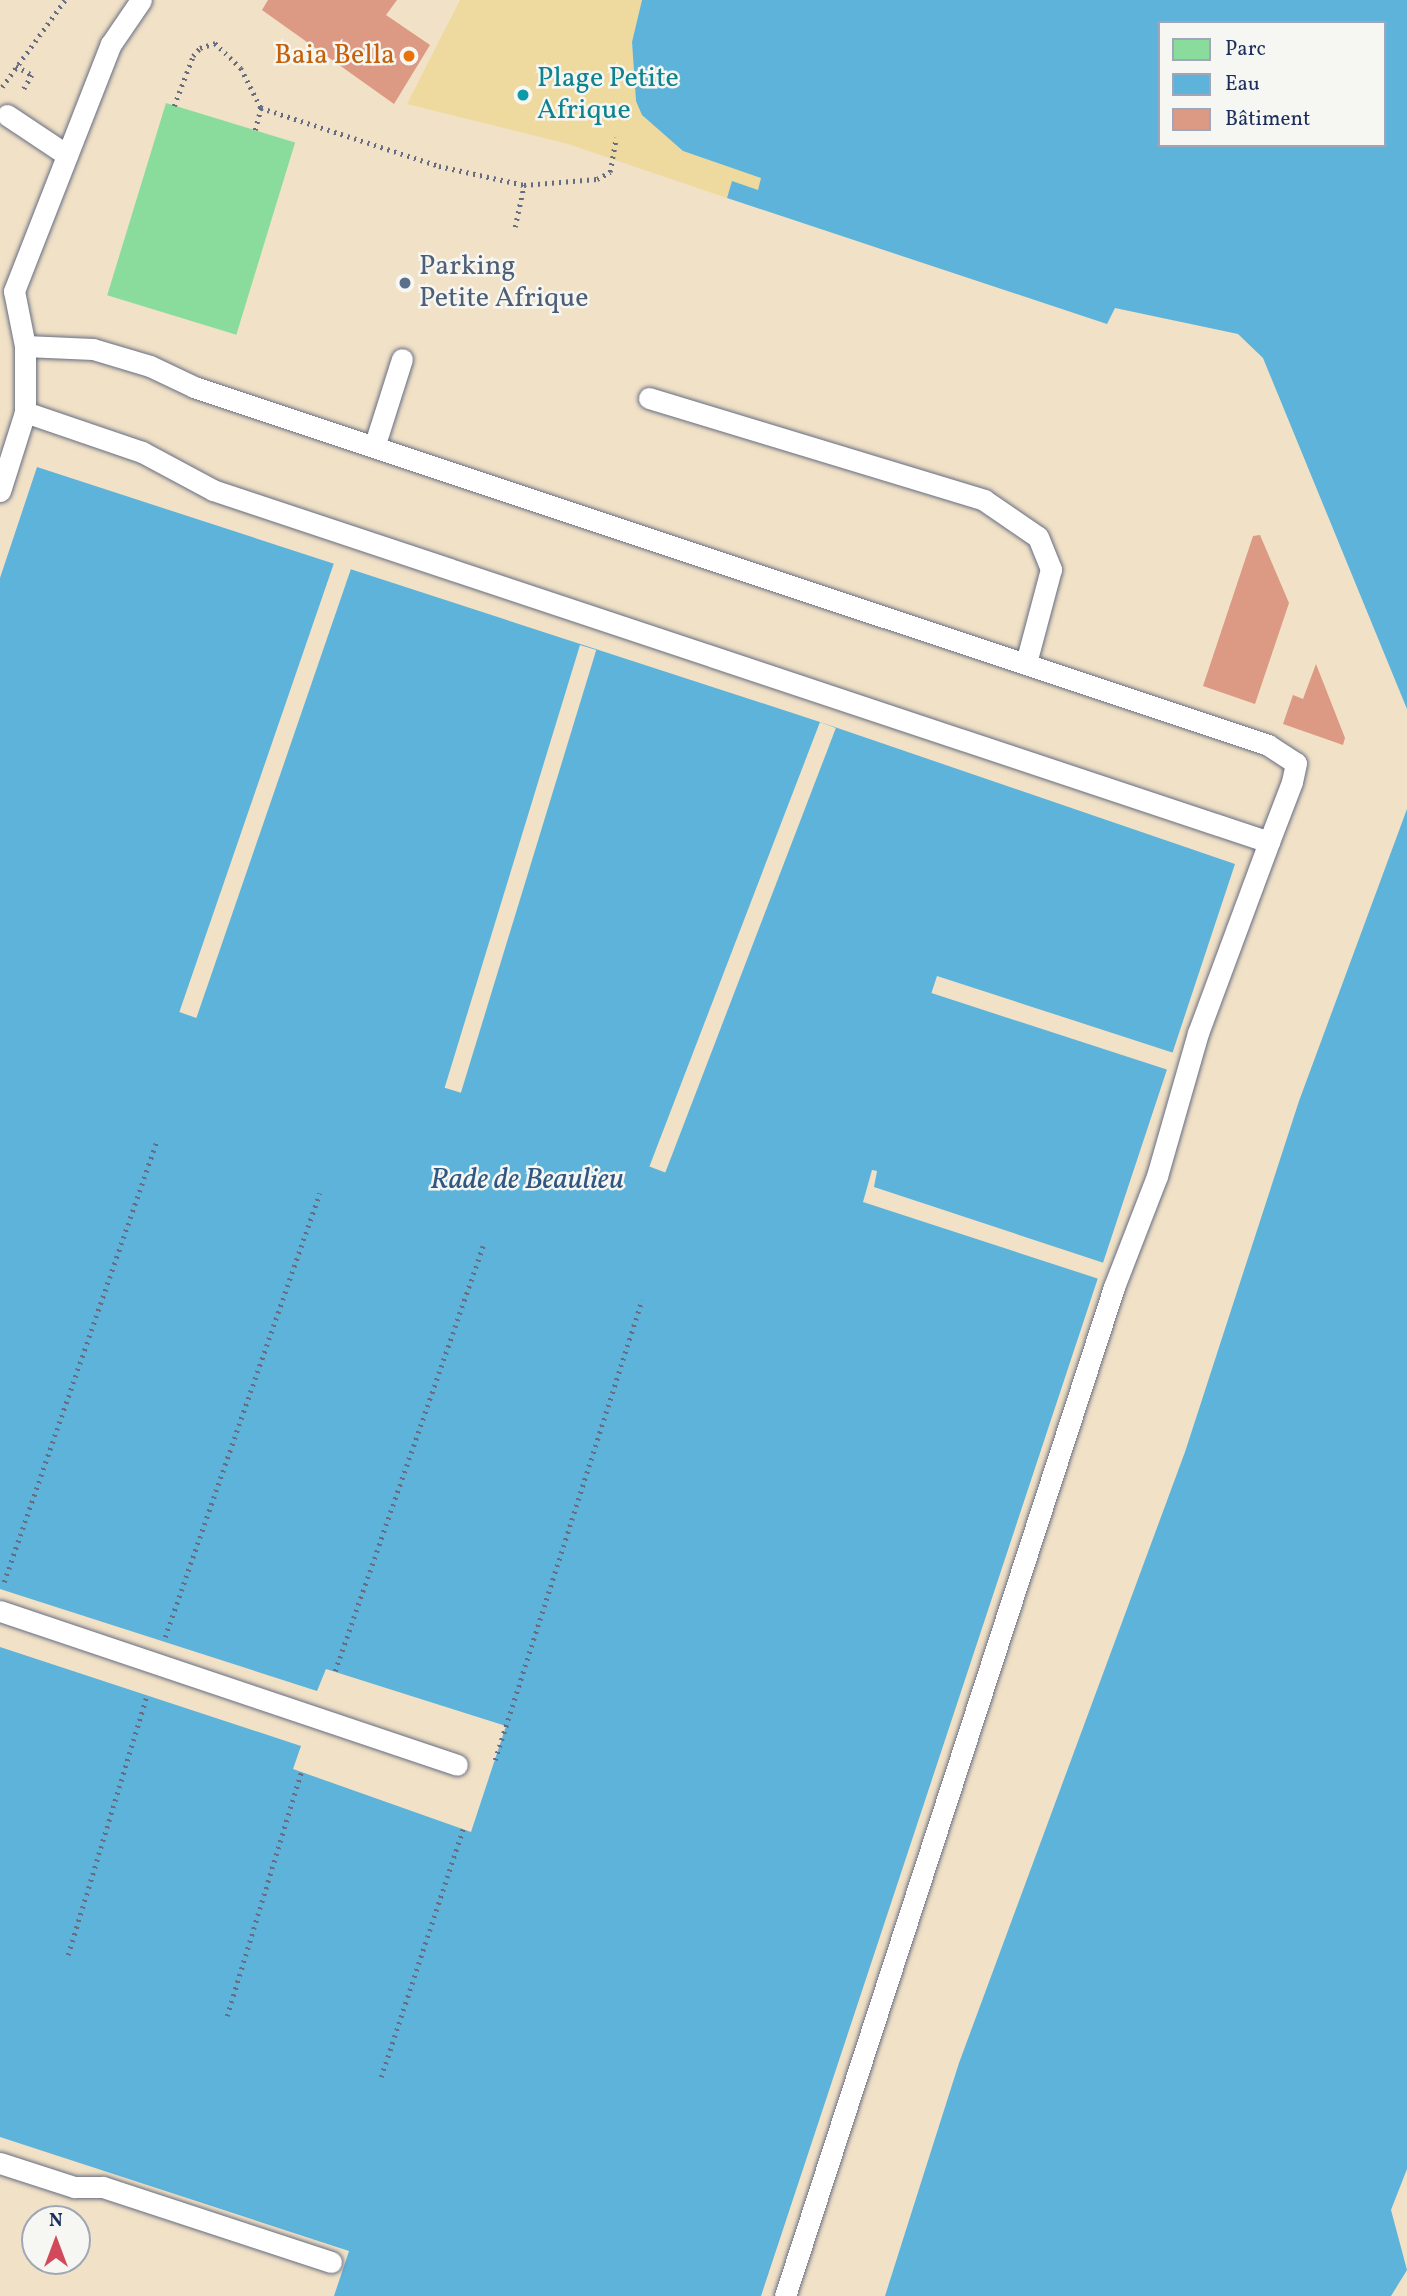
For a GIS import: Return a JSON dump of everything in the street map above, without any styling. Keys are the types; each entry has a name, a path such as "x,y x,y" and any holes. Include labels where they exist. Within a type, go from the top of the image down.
{"lane":[{"path":"0,491 26,412 25,346 13,291 111,44 141,0"},
{"path":"7,116 67,155"},
{"path":"25,346 93,349 150,366 194,387 375,444 1268,745 1296,763 1198,1033 1157,1176 1110,1300 785,2296"},
{"path":"375,444 402,359"},
{"path":"649,398 984,500 1038,537 1051,569 1026,663"},
{"path":"26,412 142,452 213,490 1269,842"},
{"path":"0,1611 457,1765"},
{"path":"0,2163 74,2187 103,2187 331,2262"}],"path":[{"path":"0,89 65,0"},
{"path":"174,106 193,56 200,48 215,43 241,68 261,108 255,130"},
{"path":"16,66 32,75"},
{"path":"261,108 439,166 524,185 597,179 610,172 616,138"},
{"path":"515,227 524,185"},
{"path":"2,1590 158,1141"},
{"path":"163,1641 320,1193"},
{"path":"335,1671 483,1246"},
{"path":"495,1760 642,1300"},
{"path":"68,1955 147,1695"},
{"path":"227,2016 301,1773"},
{"path":"381,2077 463,1829"}],"green space":[{"path":"166,103 295,142 236,335 107,295"}],"sand":[{"name":"Plage Petite Afrique","path":"460,0 642,0 632,42 636,101 683,151 762,178 758,191 732,182 727,198 568,144 407,104"}],"water":[{"path":"642,0 1407,0 1407,709 1263,358 1238,334 1115,308 1107,324 727,198 732,181 758,190 761,178 683,151 642,115 636,101 632,42"},
{"name":"Rade de Beaulieu","path":"37,467 820,722 1235,864 761,2296 334,2296 349,2251 0,2137 0,1647 301,1746 293,1769 471,1832 506,1726 326,1669 317,1691 0,1589 0,578"},
{"path":"1407,809 1407,2169 1391,2210 1407,2270 1391,2296 885,2296 959,2063 1185,1452 1299,1101"}],"pier":[{"path":"334,563 351,569 196,1018 179,1012"},
{"path":"580,645 596,650 461,1093 445,1088"},
{"path":"820,722 836,728 665,1172 649,1166"},
{"path":"937,976 1174,1053 1168,1070 931,993"},
{"path":"872,1170 877,1171 874,1187 1104,1263 1099,1279 863,1202"}],"building":[{"path":"268,0 397,0 386,15 430,45 394,104 262,10"},
{"path":"1260,535 1289,603 1255,704 1203,686 1253,536"},
{"path":"1316,664 1345,738 1343,745 1283,724 1293,695 1303,699"}],"place":[{"name":"Baia Bella","path":"409,56"},
{"name":"Plage Petite Afrique","path":"523,95"},
{"name":"Parking Petite Afrique","path":"405,283"}]}
